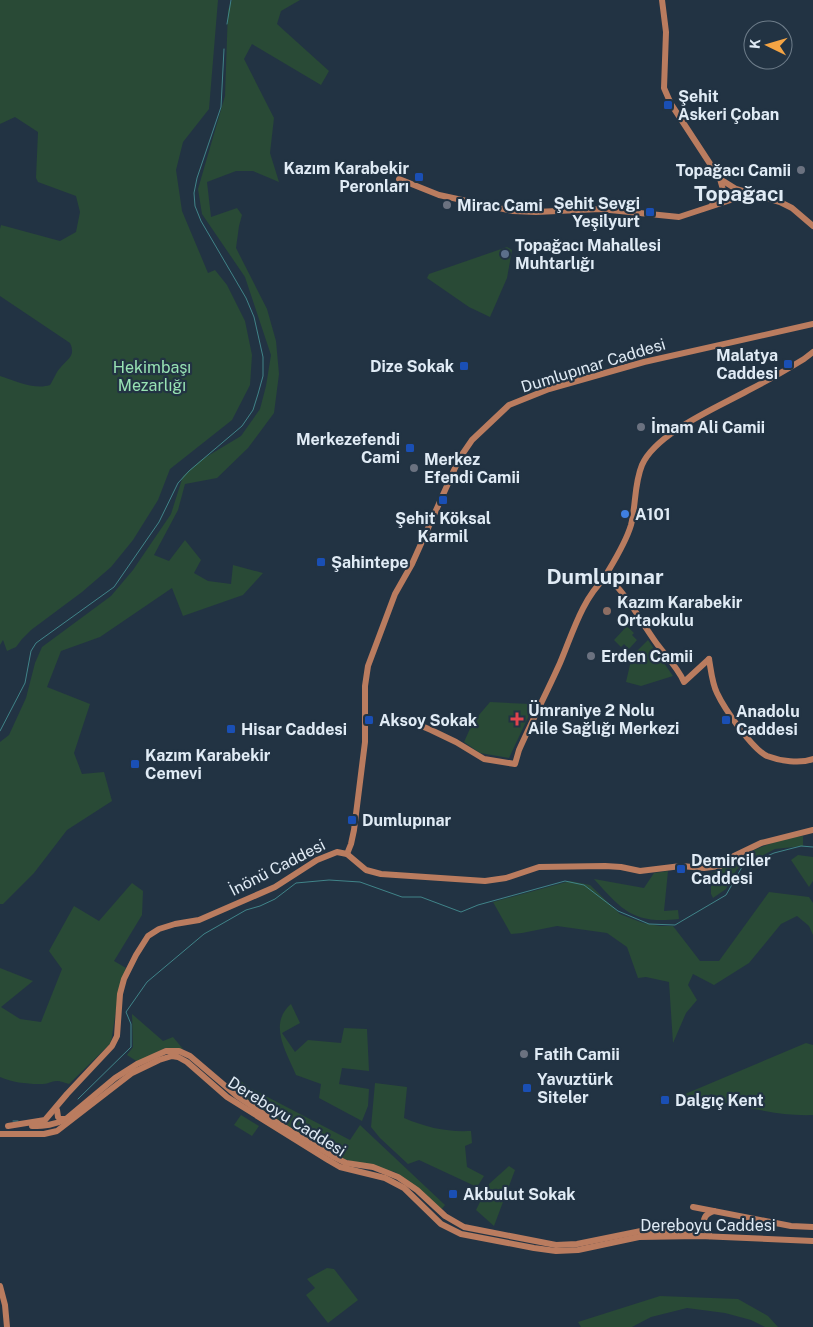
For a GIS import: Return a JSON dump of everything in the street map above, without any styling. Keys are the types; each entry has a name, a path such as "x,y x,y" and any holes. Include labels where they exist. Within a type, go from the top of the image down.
{"main road":[{"path":"662,0 666,32 664,88 672,104 720,179 725,197 732,199"},
{"path":"399,179 439,195 514,211 536,212 600,209 679,217 749,194"},
{"path":"720,179 734,188 749,194 762,195 792,208 813,226"},
{"path":"711,206 727,187 734,188"},
{"path":"732,199 737,195 734,188"},
{"name":"Dumlupınar Caddesi","path":"347,854 354,830 365,742 365,686 368,666 395,594 412,564 459,459 472,440 509,406 549,389 644,362 813,324"},
{"path":"397,719 431,730 484,759 514,764 560,664 582,610 600,582 608,577 618,556 631,525 635,494 642,464 661,441 672,432 804,359 813,352"},
{"path":"608,577 622,591 684,682 708,659 717,693 730,716 753,744 766,755 787,761 807,761 813,759"},
{"name":"İnönü Caddesi","path":"8,1126 44,1120 112,1046 117,1036 120,994 124,979 148,936 159,928 199,920 275,887 317,860 337,852 347,854 366,870 381,874 485,881 506,878 539,867 605,866 640,871 681,866 704,868 720,866 734,856 762,843 813,830"},
{"name":"Dereboyu Caddesi","path":"0,1125 48,1126 66,1119 114,1078 137,1064 166,1051 180,1051 190,1056 237,1096 279,1123 346,1163 373,1167 398,1177 417,1190 445,1216 464,1228 556,1245 577,1244 641,1231 693,1231 699,1229 704,1221"},
{"name":"Dereboyu Caddesi","path":"0,1134 40,1134 57,1131 132,1073 172,1056 187,1062 227,1097 340,1167 386,1178 404,1188 441,1224 461,1234 556,1251 578,1250 639,1237 710,1236 811,1241"},
{"path":"40,1134 48,1126 67,1094"},
{"path":"57,1110 58,1117 66,1119"},
{"path":"710,1236 698,1210 692,1207 791,1226 811,1227"},
{"path":"704,1221 707,1214 714,1211"},
{"path":"441,1224 445,1216"},
{"name":"Dereboyu Caddesi","path":"811,1227 805,1230 804,1234 805,1238 811,1241"},
{"path":"0,1286 5,1305 7,1327"}],"green space":[{"name":"Hekimbaşı Mezarlığı","path":"0,0 218,0 209,109 183,142 176,170 182,211 208,273 215,270 227,285 245,321 252,355 250,385 232,420 170,469 158,500 133,540 111,567 82,592 31,630 16,647 7,651 3,640 0,645 0,376 32,386 50,385 58,371 72,354 72,347 70,343 0,296 0,229 1,225 60,241 76,232 80,212 76,196 38,182 36,178 38,132 15,117 0,124"},
{"path":"232,0 300,0 281,11 277,24 329,71 321,85 252,44 244,59 274,118 270,153 279,182 253,171 236,171 207,182 211,217 237,208 242,215 236,248 267,309 276,341 279,374 274,413 248,448 217,478 185,484 178,510 154,555 169,561 185,540 201,560 194,573 208,581 231,584 233,565 263,573 243,595 183,616 172,588 100,637 61,651 47,687 90,704 74,753 82,774 104,772 112,801 67,830 34,873 3,904 0,904 0,742 9,735 26,698 35,663 42,647 111,596 133,570 171,514 183,476 201,460 241,436 260,409 266,386 271,355 245,277 202,214 198,189 225,96 228,10"},
{"path":"507,247 512,250 507,278 490,317 469,307 427,278 429,274"},
{"path":"627,626 634,633 632,635 637,640 629,649 624,644 621,647 614,640"},
{"path":"648,640 673,676 641,686 626,682 632,656"},
{"path":"490,702 530,704 533,707 509,758 480,753 464,742 473,722"},
{"path":"803,836 803,846 775,849 737,869 726,889 713,898 711,894 711,874 766,845"},
{"path":"798,855 813,857 813,881 809,887 791,860"},
{"path":"668,871 664,911 678,910 679,919 650,919 630,913 594,879 644,888 654,873"},
{"path":"570,881 590,885 620,914 643,923 673,926 700,961 719,961 769,892 809,897 813,903 813,935 809,926 797,916 781,924 749,963 714,985 693,974 688,985 697,1000 686,1013 673,1043 669,982 646,977 638,978 627,947 607,933 557,926 511,934 493,902"},
{"path":"132,883 143,891 142,915 114,961 126,968 119,991 111,1043 69,1084 55,1081 44,1084 24,1083 0,1077 0,968 33,981 1,1007 20,1019 41,1022 62,969 49,951 74,906 99,921"},
{"path":"291,1004 300,1023 282,1033 295,1052 308,1040 341,1043 344,1028 367,1029 369,1071 342,1068 339,1084 369,1089 368,1106 362,1121 319,1098 321,1084 296,1075 284,1047 280,1029 284,1012"},
{"path":"132,1014 163,1041 173,1037 183,1049 165,1048 138,1062 127,1055 133,1047"},
{"path":"806,1043 813,1045 813,1115 779,1113 695,1098 678,1097"},
{"path":"234,1076 250,1088 350,1140 360,1125 445,1205 440,1211 415,1186 395,1172 339,1158 320,1147 239,1094"},
{"path":"375,1083 407,1087 404,1118 437,1129 471,1131 472,1143 465,1146 467,1167 484,1176 477,1187 419,1160 408,1164 380,1138 371,1127"},
{"path":"241,1115 259,1126 252,1136 234,1125"},
{"path":"509,1166 515,1170 494,1226 476,1210 489,1184"},
{"path":"327,1268 334,1269 358,1300 328,1323 306,1295 315,1288 307,1279"},
{"path":"660,1296 738,1299 768,1316 778,1327 765,1327 751,1320 725,1313 687,1308 651,1317 632,1327 581,1327 578,1322"}],"waterway":[{"path":"227,24 231,0"},
{"path":"0,731 25,683 31,651 36,643 114,587 159,522 178,483 189,471 242,426 253,410 263,376 263,357 254,317 246,298 201,221 195,206 194,193 197,178 221,107 224,49"},
{"path":"78,1099 131,1047 131,1024 126,1012 147,982 204,934 246,910 275,899 296,883 329,880 360,882 402,897 421,897 461,912 478,905 565,881 584,885 618,911 649,924 675,925 726,895 742,867 774,853 801,846 813,847"},
{"path":"13,1121 18,1121"}],"place":[{"name":"Şehit Askeri Çoban","path":"668,105"},
{"name":"Topağacı Camii","path":"801,170"},
{"name":"Kazım Karabekir Peronları","path":"419,177"},
{"name":"Mirac Cami","path":"447,205"},
{"name":"Şehit Sevgi Yeşilyurt","path":"650,212"},
{"name":"Topağacı Mahallesi Muhtarlığı","path":"505,254"},
{"name":"Malatya Caddesi","path":"788,364"},
{"name":"Dize Sokak","path":"464,366"},
{"name":"İmam Ali Camii","path":"641,427"},
{"name":"Merkezefendi Cami","path":"410,448"},
{"name":"Merkez Efendi Camii","path":"414,468"},
{"name":"Şehit Köksal Karmil","path":"443,500"},
{"name":"A101","path":"625,514"},
{"name":"Şahintepe","path":"321,562"},
{"name":"Kazım Karabekir Ortaokulu","path":"607,611"},
{"name":"Erden Camii","path":"591,656"},
{"name":"Ümraniye 2 Nolu Aile Sağlığı Merkezi","path":"517,719"},
{"name":"Aksoy Sokak","path":"369,720"},
{"name":"Anadolu Caddesi","path":"726,720"},
{"name":"Hisar Caddesi","path":"231,729"},
{"name":"Kazım Karabekir Cemevi","path":"135,764"},
{"name":"Dumlupınar","path":"352,820"},
{"name":"Demirciler Caddesi","path":"681,869"},
{"name":"Fatih Camii","path":"524,1054"},
{"name":"Yavuztürk Siteler","path":"527,1088"},
{"name":"Dalgıç Kent","path":"665,1100"},
{"name":"Akbulut Sokak","path":"453,1194"}],"district":[{"name":"Topağacı","path":"739,194"},
{"name":"Dumlupınar","path":"605,577"}]}
